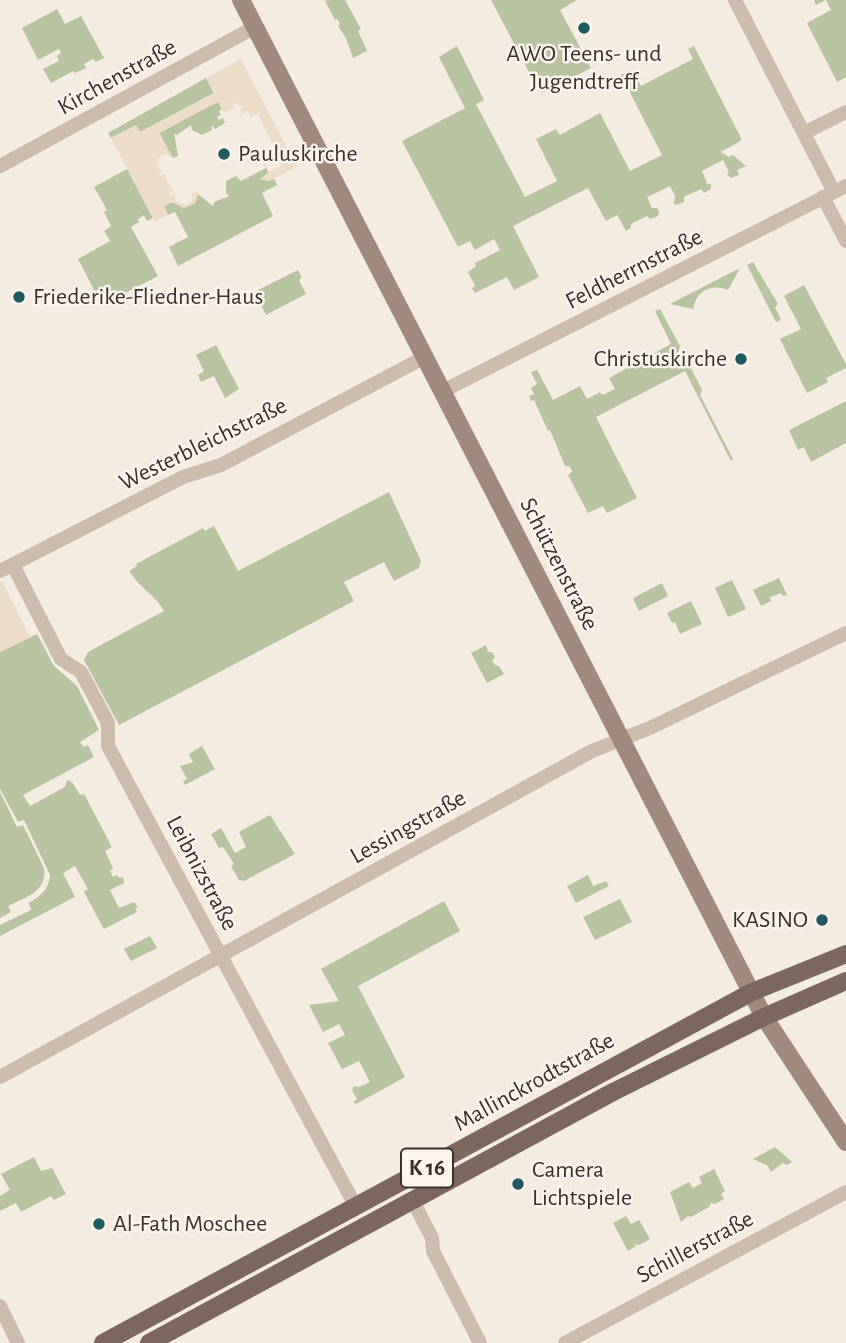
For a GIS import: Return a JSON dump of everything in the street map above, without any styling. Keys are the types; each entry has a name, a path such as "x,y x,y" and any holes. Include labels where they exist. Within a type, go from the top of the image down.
{"main road":[{"name":"Mallinckrodtstraße","path":"103,1343 752,992 846,954"},
{"name":"Mallinckrodtstraße","path":"149,1343 614,1092 764,1017 846,981"}],"street":[{"name":"Schützenstraße","path":"241,0 764,1017 846,1142"},
{"path":"735,0 834,192 846,241"},
{"name":"Kirchenstraße","path":"0,166 255,27"},
{"path":"804,133 846,112"},
{"name":"Feldherrnstraße","path":"443,391 834,192"},
{"name":"Westerbleichstraße","path":"6,568 183,477 221,465 425,357"},
{"name":"Leibnizstraße","path":"6,568 61,659 81,672 108,723 108,746 356,1207"},
{"name":"Lessingstraße","path":"0,1077 544,776 846,633"},
{"name":"Schillerstraße","path":"565,1343 846,1192"},
{"path":"413,1201 432,1238 433,1251 480,1343"},
{"path":"0,1306 18,1343"}],"green space":[{"path":"345,0 361,29 358,31 367,51 353,58 346,38 338,26 340,24 325,1"},
{"path":"491,0 577,0 560,10 591,68 544,92 539,91"},
{"path":"826,0 846,0 846,77 837,82 807,23 831,10"},
{"path":"57,9 65,24 81,16 104,58 96,62 93,59 84,64 86,68 75,73 73,71 51,83 43,69 59,61 59,49 38,60 22,28"},
{"path":"457,46 484,100 476,104 525,197 557,181 536,139 556,129 560,135 600,113 630,171 662,155 621,75 632,70 641,86 693,59 688,49 694,46 742,140 721,152 729,157 733,155 746,166 737,170 739,175 731,178 723,160 702,171 707,184 711,184 711,189 704,193 701,189 684,197 684,202 677,205 674,204 675,196 670,186 647,197 652,208 657,208 658,216 650,219 647,216 631,224 631,228 626,231 617,215 606,221 588,188 513,226 539,277 514,290 507,277 475,293 472,288 475,286 468,272 476,266 475,263 500,250 494,239 475,250 470,241 458,247 402,141 465,108 439,57"},
{"path":"206,78 214,93 140,132 136,125 111,138 108,133"},
{"path":"218,101 222,109 219,111 221,115 217,117 219,120 223,118 225,123 215,129 211,127 212,130 202,135 192,130 191,125 177,135 174,133 178,156 173,158 159,133"},
{"path":"265,164 268,173 260,179 274,179 277,185 262,193 273,216 178,266 169,247 188,237 175,212 168,215 164,206 172,202 184,208 195,203 198,194 213,206 214,202 229,196 226,193 226,181 236,176 241,181 266,168"},
{"path":"127,169 153,218 147,221 144,215 131,227 158,276 102,305 78,259 110,241 104,231 111,226 104,212 107,210 94,187"},
{"path":"753,262 778,304 775,307 781,320 776,322 747,265"},
{"path":"740,268 728,290 716,287 705,290 697,297 693,309 670,304"},
{"path":"298,270 302,278 299,280 306,294 266,315 254,292"},
{"path":"804,285 846,364 846,368 826,378 828,382 807,393 780,339 801,329 784,296"},
{"path":"660,309 680,346 677,356 681,362 690,366 702,390 700,395 733,459 731,461 685,371 596,417 637,498 607,513 603,506 588,513 568,475 572,472 570,467 565,466 550,430 548,431 534,400 531,401 529,396 534,394 531,388 537,384 531,372 537,370 553,400 580,386 587,399 600,392 602,395 615,389 609,378 671,344 655,311"},
{"path":"216,345 239,389 225,398 214,376 201,382 198,375 204,371 196,355"},
{"path":"846,401 846,443 811,462 804,447 798,450 789,430"},
{"path":"389,492 421,561 419,568 394,581 384,562 344,582 354,601 119,725 84,660 88,652 164,611 129,571 137,566 136,564 203,528 205,531 214,526 238,571"},
{"path":"779,578 787,595 783,596 781,593 770,597 771,601 761,606 753,590"},
{"path":"732,580 746,609 728,617 715,588"},
{"path":"662,583 668,596 639,611 633,599"},
{"path":"691,601 702,624 680,634 667,613"},
{"path":"37,634 54,666 77,686 99,730 80,742 84,747 88,745 94,757 23,795 30,806 65,787 67,780 72,782 80,795 84,794 112,847 105,851 113,868 110,871 113,877 123,877 124,883 110,890 119,908 134,902 138,907 135,909 137,912 104,929 84,892 88,889 75,866 63,873 75,897 0,936 0,925 31,910 29,903 46,889 50,875 24,820 18,822 0,789 0,652"},
{"path":"486,645 488,652 492,652 495,657 492,661 504,674 487,683 471,653"},
{"path":"202,746 215,769 185,785 183,781 187,779 180,766 193,762 189,754"},
{"path":"0,792 17,827 23,825 44,868 44,876 34,893 8,906 11,912 0,918"},
{"path":"270,815 295,854 244,881 239,880 231,866 234,864 223,847 219,848 211,834 221,828 235,853 246,847 239,832"},
{"path":"588,875 593,886 606,881 609,886 576,903 567,886"},
{"path":"620,899 632,922 595,940 583,917"},
{"path":"444,901 460,931 358,986 405,1077 356,1104 353,1102 357,1099 352,1090 354,1086 359,1087 370,1082 359,1061 342,1069 328,1043 345,1035 339,1024 323,1032 309,1005 339,1001 321,969"},
{"path":"150,936 157,948 131,961 124,949"},
{"path":"775,1147 792,1162 787,1165 783,1163 771,1172 768,1166 753,1159"},
{"path":"34,1157 41,1171 52,1168 66,1194 54,1200 51,1196 21,1212 16,1203 0,1211 0,1196 10,1190 1,1174"},
{"path":"714,1169 725,1191 721,1194 724,1199 715,1204 711,1203 709,1207 681,1222 670,1192 689,1182 693,1188 702,1183 699,1177"},
{"path":"626,1216 631,1224 639,1220 650,1239 636,1244 628,1251 613,1223"}],"shaded area":[{"path":"241,59 297,167 269,181 260,179 268,173 265,164 269,172 282,165 269,152 274,147 258,114 251,117 248,111 242,114 242,105 238,106 236,102 233,104 235,107 224,113 218,102 159,133 173,158 165,154 159,157 157,164 162,171 160,176 164,174 173,191 169,193 170,196 174,194 176,201 185,205 192,201 192,193 196,191 198,194 195,203 184,208 172,202 164,206 168,215 155,222 111,138 136,125 140,132 214,94 206,78"},
{"path":"2,581 30,637 0,652 0,582"}],"place":[{"name":"AWO Teens- und Jugendtreff","path":"584,28"},
{"name":"Pauluskirche","path":"224,154"},
{"name":"Friederike-Fliedner-Haus","path":"19,297"},
{"name":"Christuskirche","path":"741,359"},
{"name":"KASINO","path":"822,920"},
{"name":"Camera Lichtspiele","path":"518,1184"},
{"name":"Al-Fath Moschee","path":"99,1224"}]}
